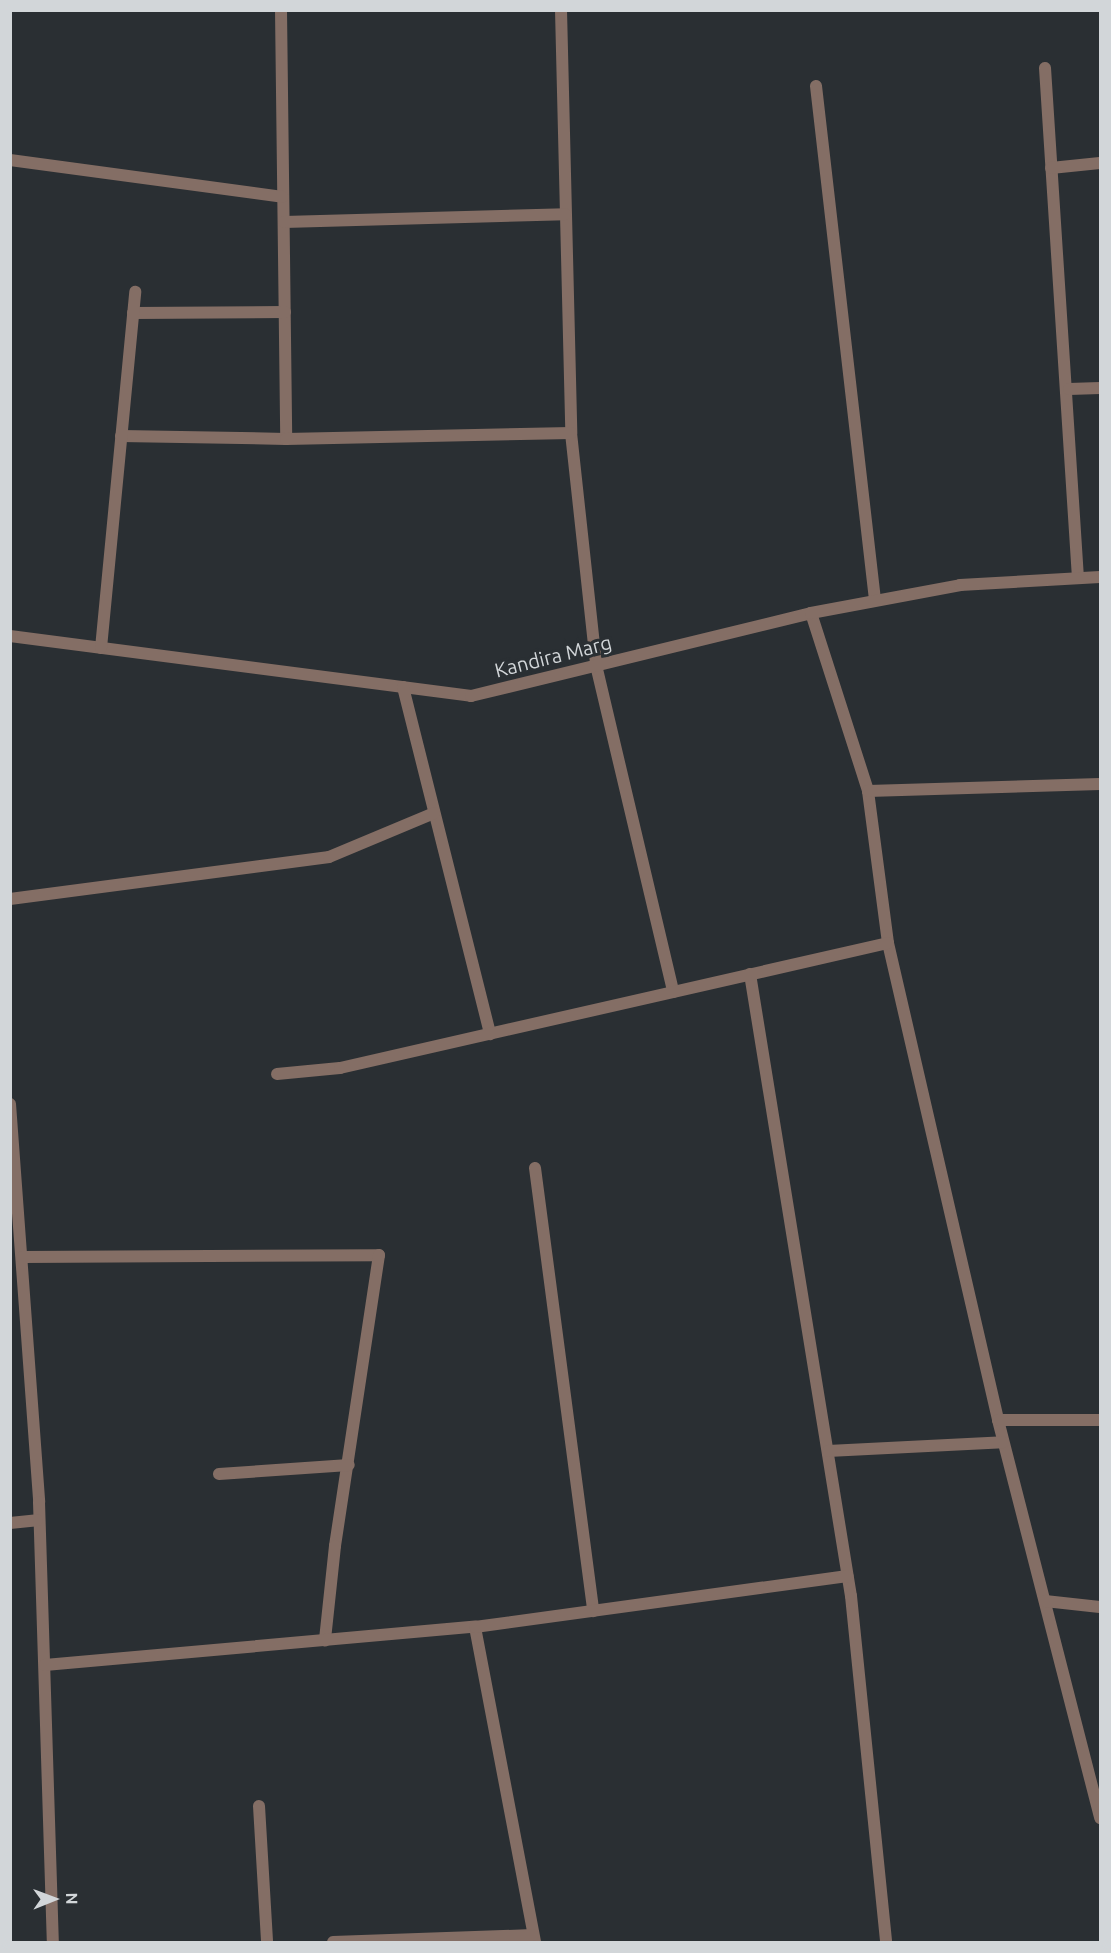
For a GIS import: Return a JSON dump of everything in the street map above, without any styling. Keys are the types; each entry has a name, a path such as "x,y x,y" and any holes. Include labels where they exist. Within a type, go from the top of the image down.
{"street":[{"path":"281,10 286,439"},
{"path":"561,10 571,433 596,665 673,992"},
{"path":"1045,68 1069,389 1078,578"},
{"path":"816,86 875,600"},
{"path":"10,160 283,197"},
{"path":"1051,168 1101,163"},
{"path":"284,222 565,214"},
{"path":"101,648 135,292"},
{"path":"133,313 285,312"},
{"path":"1069,389 1101,388"},
{"path":"121,436 286,439 571,433"},
{"name":"Kandira Marg","path":"10,636 471,696 811,613 875,600 960,585 1101,577"},
{"path":"811,613 868,791 888,943 998,1420 1044,1601 1096,1784 1101,1818"},
{"path":"403,687 490,1034"},
{"path":"868,791 1101,783"},
{"path":"10,899 329,857 434,813"},
{"path":"277,1074 340,1068 888,943"},
{"path":"750,974 848,1576 886,1942"},
{"path":"10,1104 39,1502 37,1520 45,1665 53,1942"},
{"path":"535,1168 593,1611"},
{"path":"22,1257 379,1255 335,1546 326,1640"},
{"path":"998,1420 1101,1420"},
{"path":"828,1451 1004,1442"},
{"path":"219,1474 349,1465"},
{"path":"10,1523 37,1520"},
{"path":"45,1665 475,1627 848,1576"},
{"path":"1044,1601 1101,1607"},
{"path":"333,1942 534,1939 475,1627"},
{"path":"259,1806 267,1942"}]}
